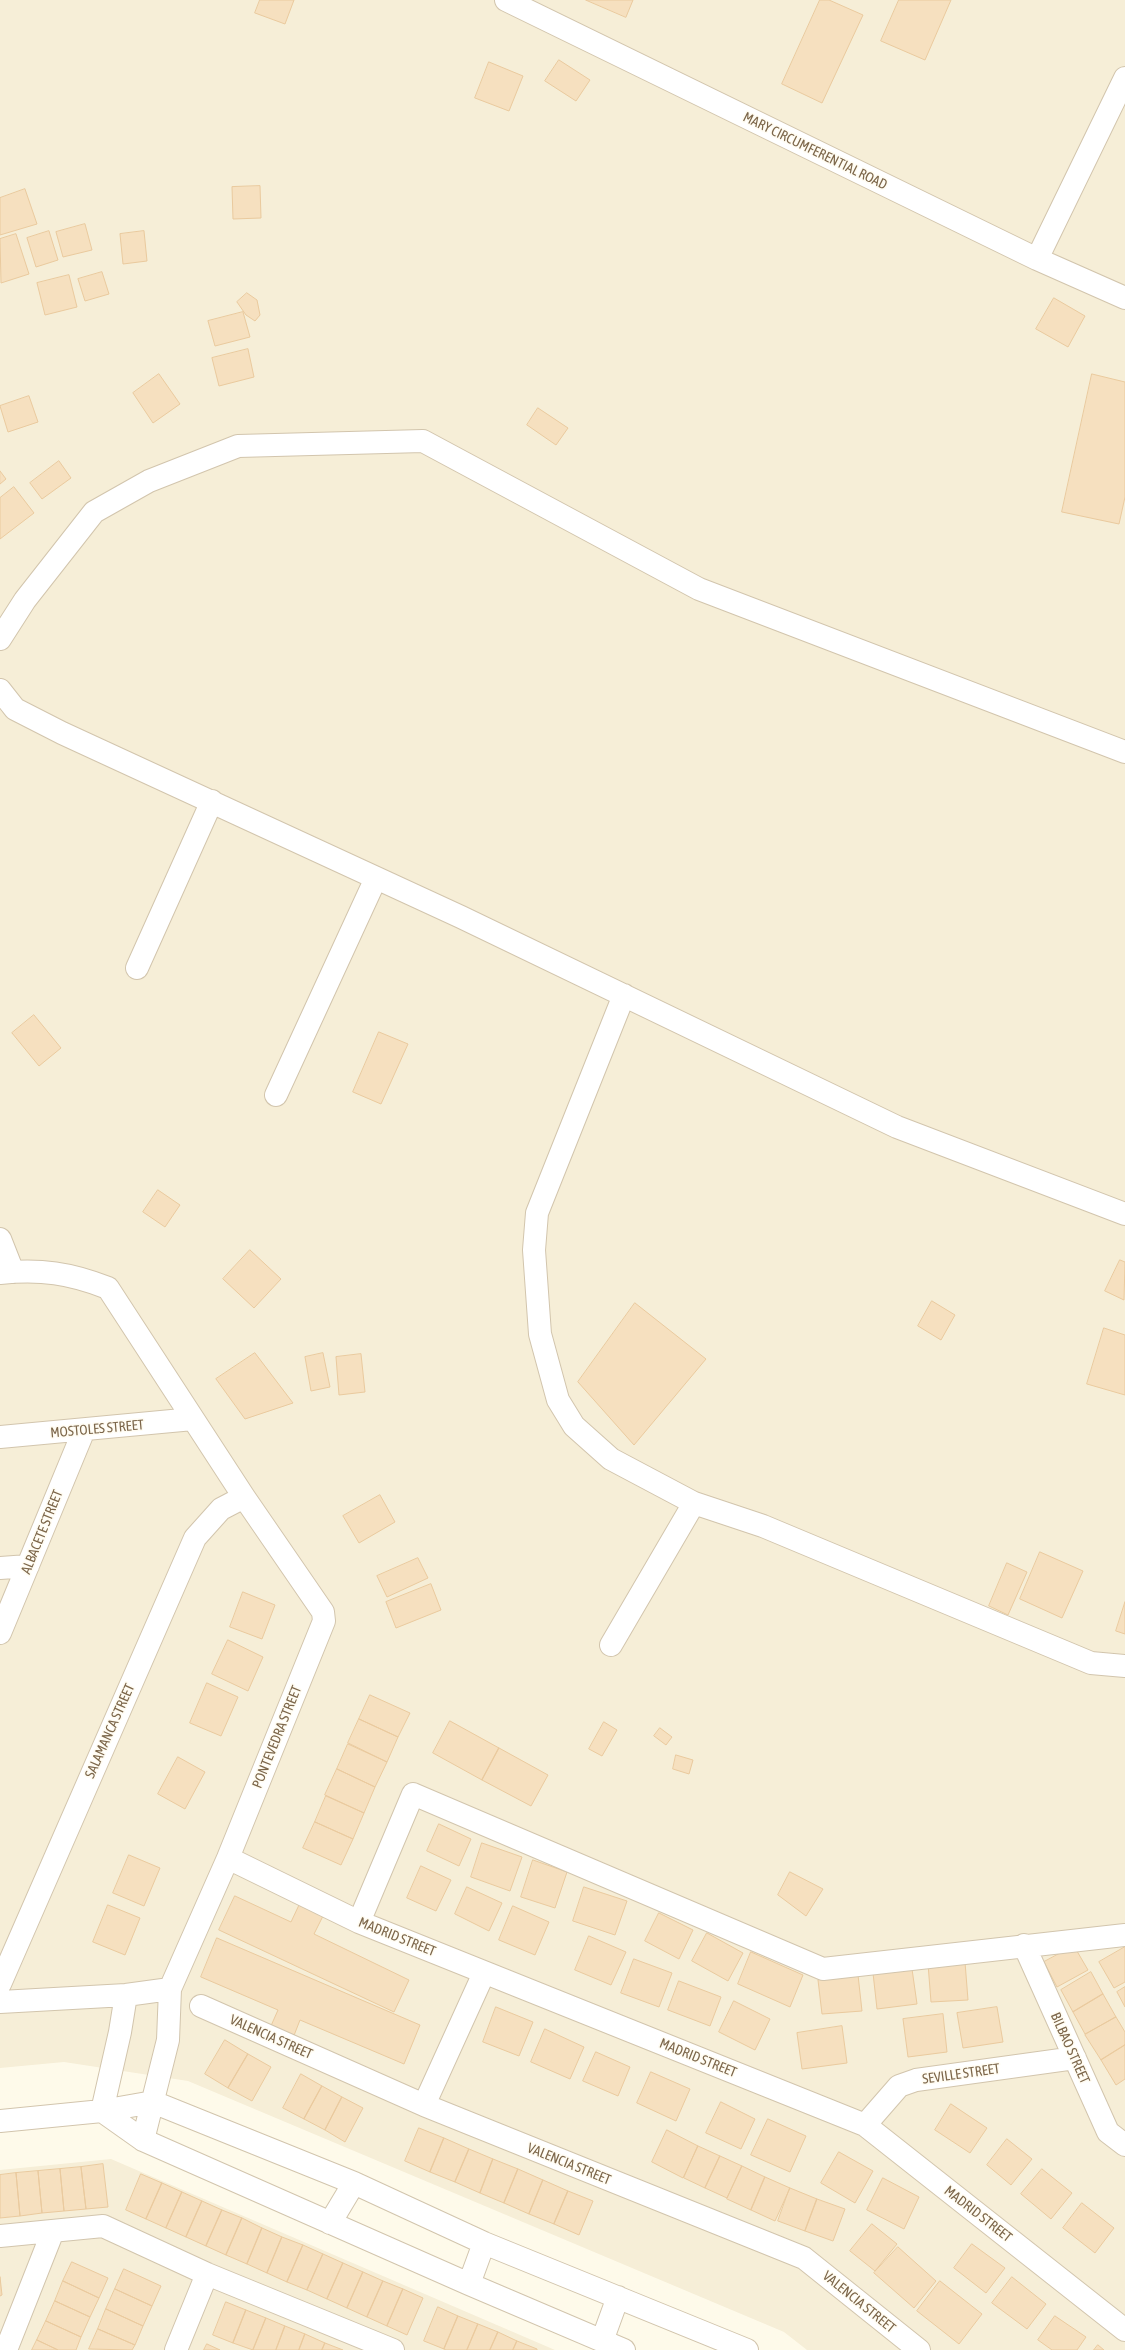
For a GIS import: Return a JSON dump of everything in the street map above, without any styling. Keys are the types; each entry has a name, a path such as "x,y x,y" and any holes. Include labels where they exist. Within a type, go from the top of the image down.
{"street":[{"name":"MARY CIRCUMFERENTIAL ROAD","path":"506,0 1037,259 1125,298"},
{"path":"1037,259 1125,78"},
{"path":"0,639 25,600 94,512 149,481 238,446 423,441 699,588 1125,752"},
{"path":"0,690 16,709 624,995 897,1127 1125,1214"},
{"path":"138,968 212,802"},
{"path":"276,1095 376,878"},
{"path":"624,995 537,1213 534,1250 540,1334 558,1400 574,1426 611,1459 694,1504 763,1526 1090,1663 1125,1666"},
{"path":"0,1239 6,1272"},
{"name":"PONTEVEDRA STREET","path":"6,1272 52,1271 79,1277 108,1288 244,1497 323,1612 324,1621 228,1858 170,1989"},
{"name":"MOSTOLES STREET","path":"0,1437 193,1419"},
{"name":"ALBACETE STREET","path":"0,1633 84,1430"},
{"name":"SALAMANCA STREET","path":"0,1984 195,1538 221,1509 244,1497"},
{"path":"611,1645 694,1504"},
{"path":"0,1568 28,1566"},
{"path":"359,1922 413,1794 823,1969 1024,1945 1125,1935"},
{"name":"MADRID STREET","path":"228,1858 359,1922 865,2125 1125,2330"},
{"name":"BILBAO STREET","path":"1024,1945 1108,2132 1125,2145"},
{"path":"424,2105 484,1973"},
{"path":"0,2002 126,1995 170,1989 168,2040 143,2140"},
{"path":"102,2111 120,2032 126,1995"},
{"name":"VALENCIA STREET","path":"201,2006 424,2105 804,2258 919,2350"},
{"name":"SEVILLE STREET","path":"865,2125 899,2086 916,2080 1075,2058"},
{"path":"0,2121 102,2111 153,2102 354,2183 484,2242 747,2350"},
{"path":"102,2111 143,2140 468,2284 624,2350"},
{"path":"330,2223 354,2183"},
{"path":"0,2236 103,2226 206,2274 393,2350"},
{"path":"6,2350 53,2231"},
{"path":"468,2284 484,2242"},
{"path":"176,2350 206,2274"},
{"path":"602,2341 618,2296"}],"shaded area":[{"path":"0,0 1125,0 1125,2350 807,2350 784,2332 188,2081 64,2062 0,2068"},
{"path":"111,2159 555,2350 0,2350 0,2170"}],"building":[{"path":"260,0 294,0 285,24 255,13"},
{"path":"586,0 633,0 626,17"},
{"path":"820,0 829,0 863,15 822,103 782,84"},
{"path":"899,0 951,0 925,60 881,41"},
{"path":"559,60 590,80 576,101 545,81"},
{"path":"489,62 523,76 509,111 475,98"},
{"path":"260,186 261,218 233,219 232,187"},
{"path":"25,189 37,224 0,235 0,198"},
{"path":"85,224 92,250 63,257 56,232"},
{"path":"49,231 58,260 36,267 27,238"},
{"path":"144,231 147,261 123,264 120,234"},
{"path":"16,234 29,274 1,283 0,239"},
{"path":"102,272 109,294 85,301 78,279"},
{"path":"69,275 77,307 45,315 37,283"},
{"path":"247,293 257,300 260,315 255,321 246,315 237,302"},
{"path":"1054,298 1085,316 1068,347 1036,329"},
{"path":"243,312 250,337 215,346 208,321"},
{"path":"248,349 254,377 219,386 212,358"},
{"path":"159,374 180,404 153,423 133,393"},
{"path":"1092,374 1125,382 1125,497 1119,524 1062,512"},
{"path":"29,396 38,422 8,432 0,406"},
{"path":"538,408 568,428 556,445 527,425"},
{"path":"59,461 71,478 42,499 30,483"},
{"path":"0,471 6,479 0,484"},
{"path":"14,487 34,513 0,539 0,498"},
{"path":"34,1015 61,1048 39,1066 12,1033"},
{"path":"379,1032 408,1044 381,1104 353,1092"},
{"path":"158,1190 180,1205 165,1227 143,1212"},
{"path":"250,1250 281,1279 254,1308 223,1279"},
{"path":"1120,1260 1125,1262 1124,1300 1105,1291"},
{"path":"932,1301 955,1315 941,1340 918,1326"},
{"path":"635,1303 706,1359 634,1445 578,1382"},
{"path":"1104,1328 1125,1335 1125,1395 1087,1384"},
{"path":"255,1353 293,1403 245,1419 216,1379"},
{"path":"323,1353 330,1387 311,1391 305,1357"},
{"path":"361,1354 365,1392 339,1395 336,1357"},
{"path":"380,1495 395,1522 359,1543 343,1516"},
{"path":"1040,1552 1083,1571 1062,1618 1020,1599"},
{"path":"418,1558 428,1578 387,1597 377,1576"},
{"path":"1007,1563 1027,1572 1008,1615 989,1606"},
{"path":"431,1584 441,1610 396,1628 386,1602"},
{"path":"243,1592 275,1605 262,1639 230,1627"},
{"path":"1125,1602 1125,1634 1116,1631"},
{"path":"228,1640 263,1657 248,1691 212,1674"},
{"path":"207,1683 238,1697 221,1736 190,1723"},
{"path":"370,1695 410,1713 398,1737 359,1719"},
{"path":"359,1719 398,1737 387,1762 348,1743"},
{"path":"450,1721 499,1748 482,1780 433,1753"},
{"path":"604,1722 617,1730 602,1756 589,1749"},
{"path":"660,1728 672,1737 666,1745 654,1736"},
{"path":"348,1744 387,1762 375,1787 337,1769"},
{"path":"499,1748 548,1775 531,1806 482,1780"},
{"path":"676,1755 693,1760 689,1774 673,1769"},
{"path":"178,1757 205,1772 185,1809 158,1794"},
{"path":"337,1769 375,1787 364,1813 325,1795"},
{"path":"326,1796 364,1813 353,1839 315,1822"},
{"path":"315,1822 353,1839 341,1865 303,1848"},
{"path":"439,1824 471,1839 459,1866 427,1851"},
{"path":"482,1843 522,1857 510,1891 471,1877"},
{"path":"129,1855 160,1868 144,1906 113,1893"},
{"path":"533,1860 567,1872 555,1908 521,1897"},
{"path":"421,1866 451,1880 436,1911 407,1898"},
{"path":"790,1872 823,1889 806,1916 778,1895"},
{"path":"467,1887 502,1903 489,1931 455,1914"},
{"path":"584,1887 627,1901 615,1935 573,1921"},
{"path":"235,1896 291,1922 299,1905 323,1916 314,1934 409,1980 394,2012 219,1930"},
{"path":"108,1905 140,1918 125,1955 93,1942"},
{"path":"513,1906 549,1922 535,1955 499,1940"},
{"path":"659,1913 693,1930 679,1959 645,1941"},
{"path":"707,1933 743,1953 728,1981 692,1961"},
{"path":"589,1936 626,1952 611,1985 575,1970"},
{"path":"217,1938 420,2025 404,2064 300,2020 293,2038 270,2028 278,2010 201,1977"},
{"path":"1074,1946 1088,1970 1057,1987 1044,1962"},
{"path":"1125,1947 1125,1982 1114,1988 1099,1962"},
{"path":"751,1952 803,1975 790,2007 738,1984"},
{"path":"634,1959 672,1973 659,2007 621,1993"},
{"path":"965,1962 968,2000 931,2002 928,1964"},
{"path":"912,1969 917,2004 877,2009 873,1973"},
{"path":"1091,1972 1103,1994 1073,2012 1061,1990"},
{"path":"858,1975 862,2011 822,2014 818,1980"},
{"path":"679,1981 721,1997 710,2026 668,2010"},
{"path":"1125,1987 1125,2007 1117,1992"},
{"path":"1103,1994 1116,2017 1085,2034 1073,2012"},
{"path":"734,2001 770,2019 755,2050 719,2032"},
{"path":"496,2007 533,2022 519,2056 483,2042"},
{"path":"997,2007 1003,2042 963,2048 957,2013"},
{"path":"943,2014 947,2052 908,2057 903,2019"},
{"path":"1116,2017 1125,2032 1125,2045 1101,2060 1085,2035"},
{"path":"842,2026 847,2063 802,2069 797,2033"},
{"path":"545,2029 584,2047 570,2079 531,2062"},
{"path":"225,2040 248,2054 228,2088 205,2074"},
{"path":"1125,2045 1125,2079 1116,2085 1101,2060"},
{"path":"596,2052 630,2067 618,2096 583,2081"},
{"path":"248,2054 271,2067 252,2101 228,2088"},
{"path":"651,2072 690,2089 676,2121 637,2103"},
{"path":"301,2074 322,2086 304,2119 283,2108"},
{"path":"322,2086 342,2097 325,2130 304,2119"},
{"path":"342,2097 363,2108 345,2142 325,2130"},
{"path":"721,2102 755,2119 741,2149 706,2133"},
{"path":"951,2104 987,2128 970,2153 935,2130"},
{"path":"768,2119 806,2136 790,2172 751,2155"},
{"path":"419,2128 444,2138 430,2172 405,2161"},
{"path":"667,2130 698,2146 683,2178 652,2162"},
{"path":"444,2138 469,2149 455,2182 430,2172"},
{"path":"1007,2139 1032,2159 1011,2185 987,2165"},
{"path":"698,2146 720,2156 705,2188 684,2178"},
{"path":"469,2149 493,2159 480,2193 455,2182"},
{"path":"839,2152 873,2171 855,2203 821,2183"},
{"path":"720,2156 742,2166 727,2198 705,2188"},
{"path":"493,2159 518,2169 504,2203 480,2193"},
{"path":"103,2164 108,2207 86,2209 81,2167"},
{"path":"742,2166 765,2177 751,2210 727,2199"},
{"path":"81,2167 86,2209 64,2211 60,2169"},
{"path":"60,2169 64,2211 42,2213 38,2171"},
{"path":"518,2169 543,2180 529,2214 504,2203"},
{"path":"1042,2169 1072,2193 1051,2219 1021,2194"},
{"path":"38,2171 42,2213 20,2216 16,2173"},
{"path":"16,2173 20,2216 0,2218 0,2175"},
{"path":"141,2174 162,2183 146,2219 126,2210"},
{"path":"765,2177 790,2188 775,2221 751,2210"},
{"path":"883,2178 919,2197 904,2229 867,2210"},
{"path":"543,2180 568,2191 554,2224 529,2214"},
{"path":"162,2183 182,2192 166,2228 146,2219"},
{"path":"790,2188 817,2199 805,2231 778,2221"},
{"path":"568,2191 593,2201 579,2235 554,2224"},
{"path":"182,2192 202,2201 186,2237 166,2228"},
{"path":"817,2199 845,2209 833,2241 805,2231"},
{"path":"202,2201 222,2210 206,2246 186,2237"},
{"path":"1082,2203 1114,2228 1095,2253 1063,2228"},
{"path":"222,2210 242,2218 226,2255 206,2246"},
{"path":"242,2218 262,2228 247,2264 226,2255"},
{"path":"872,2224 897,2244 875,2271 850,2251"},
{"path":"262,2228 282,2237 267,2273 247,2264"},
{"path":"282,2237 303,2245 287,2282 267,2273"},
{"path":"972,2244 1005,2268 986,2293 954,2268"},
{"path":"303,2245 323,2254 307,2290 287,2282"},
{"path":"898,2247 936,2281 914,2308 874,2273"},
{"path":"323,2254 343,2263 327,2299 307,2290"},
{"path":"72,2262 108,2278 99,2298 63,2281"},
{"path":"343,2263 363,2272 347,2308 327,2299"},
{"path":"124,2269 161,2286 152,2306 115,2289"},
{"path":"363,2272 383,2281 367,2317 347,2308"},
{"path":"0,2277 2,2295 0,2296"},
{"path":"1012,2277 1046,2304 1027,2329 992,2303"},
{"path":"63,2281 99,2298 90,2317 55,2301"},
{"path":"383,2281 403,2289 387,2326 367,2317"},
{"path":"940,2281 982,2314 959,2344 917,2311"},
{"path":"115,2289 152,2306 143,2326 106,2309"},
{"path":"403,2289 423,2298 407,2335 387,2326"},
{"path":"55,2301 90,2317 81,2337 46,2321"},
{"path":"226,2302 246,2310 233,2343 213,2335"},
{"path":"438,2307 458,2316 444,2349 424,2341"},
{"path":"106,2309 143,2326 135,2345 98,2329"},
{"path":"246,2310 266,2318 253,2350 233,2343"},
{"path":"458,2316 478,2324 467,2350 446,2350 444,2349"},
{"path":"1055,2316 1086,2337 1077,2350 1052,2350 1038,2340"},
{"path":"266,2318 285,2326 276,2350 253,2350"},
{"path":"46,2321 81,2337 76,2350 58,2350 37,2340"},
{"path":"478,2324 498,2332 490,2350 467,2350"},
{"path":"285,2326 305,2334 299,2350 276,2350"},
{"path":"98,2329 135,2345 132,2350 89,2349"},
{"path":"498,2332 517,2341 513,2350 490,2350"},
{"path":"305,2334 325,2343 322,2350 299,2350"},
{"path":"37,2340 58,2350 32,2350"},
{"path":"517,2341 537,2349 537,2350 513,2350"},
{"path":"325,2343 343,2350 322,2350"},
{"path":"207,2344 220,2350 204,2350"},
{"path":"1098,2345 1104,2350 1094,2350"}]}
